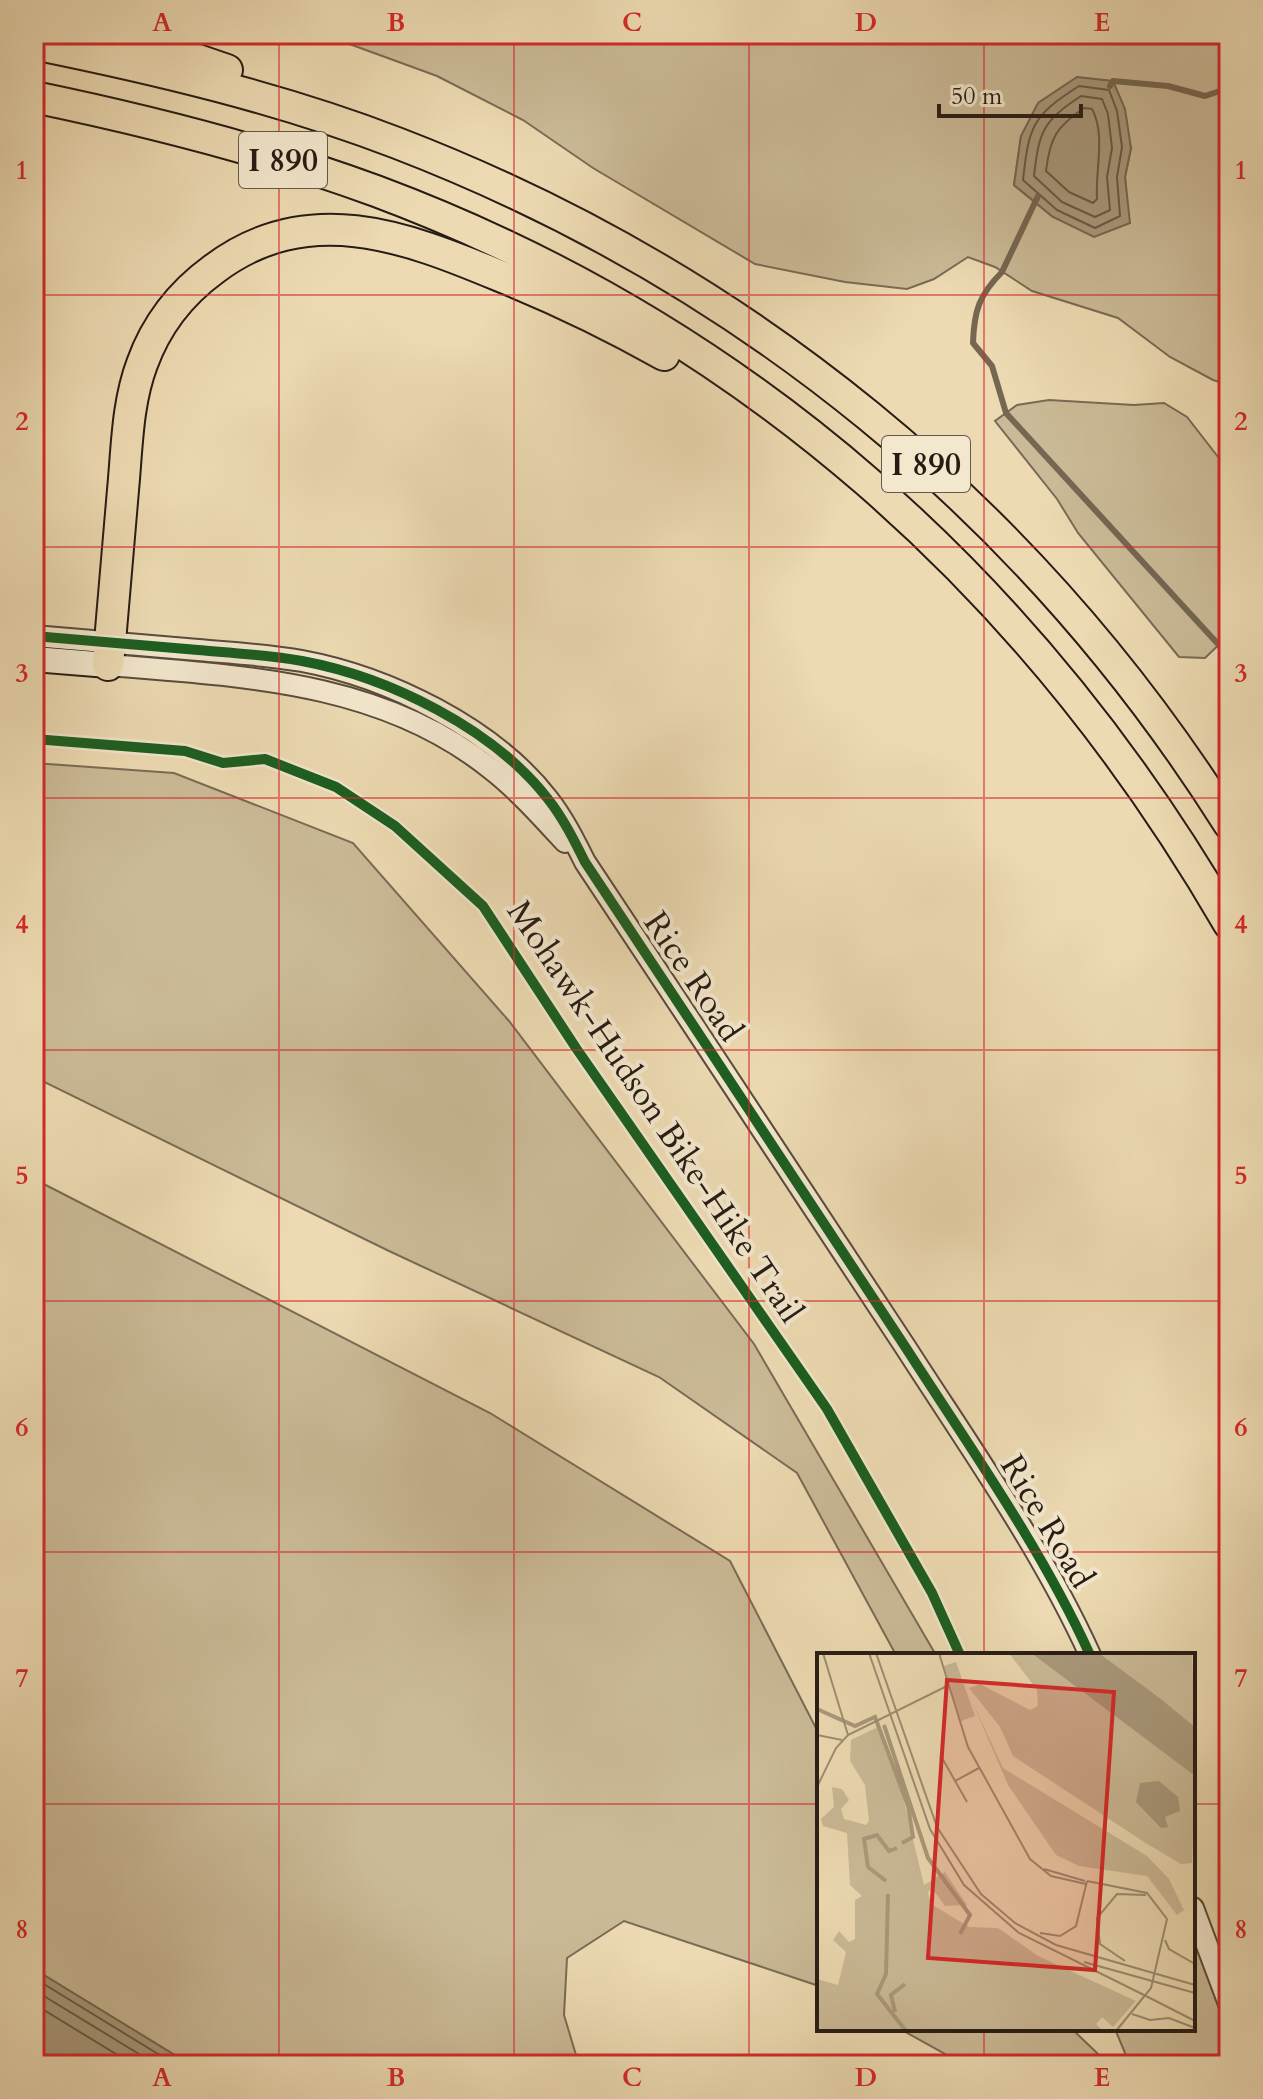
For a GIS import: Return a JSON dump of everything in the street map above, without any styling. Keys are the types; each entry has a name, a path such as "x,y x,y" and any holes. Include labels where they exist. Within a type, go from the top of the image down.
{"highway":[{"path":"122,34 350,114 443,155 493,183"},
{"name":"I 890","path":"34,44 177,76 310,113 395,142 536,203 654,265 713,301 826,379 984,518 1080,619 1168,733 1229,824"},
{"name":"I 890","path":"34,97 177,130 307,167 440,216 569,277 686,345 744,384 798,424 900,510 995,604 1083,706 1164,818 1229,924"},
{"path":"109,654 133,394 141,366 165,317 204,276 252,246 308,230 364,230 395,237 539,291 583,311 715,386 900,510"}],"main road":[{"name":"Rice Road","path":"34,659 109,654"}],"street":[{"name":"Rice Road","path":"34,636 109,654 219,674 297,684 357,699 436,732 491,768 585,862 978,1459 1071,1612 1089,1653"},
{"path":"1195,1913 1229,2004"}],"shaded area":[{"path":"322,34 1229,34 1229,385 1170,357 1118,318 1032,291 995,267 968,257 934,279 907,289 845,282 755,264 593,168 523,120 437,76","holes":["1021,136 1131,148 1125,177 1129,223 1053,217 1014,185"]},
{"path":"1049,400 1134,405 1164,403 1187,417 1229,471 1229,635 1205,658 1179,657 1078,533 1057,499 995,421 1017,405"},
{"path":"34,763 174,773 353,843 509,1021 754,1344 935,1653 895,1653 797,1473 659,1377 389,1251 34,1077"},
{"path":"34,1179 490,1413 730,1561 817,1730 817,1985 624,1921 567,1958 564,2015 579,2065 191,2065 34,1969"},
{"path":"1195,1939 1229,2030 1229,2065 1130,2065 1116,2031 1195,2031"},
{"path":"904,2031 1074,2031 1099,2055 1075,2065 965,2065"}],"water":[{"path":"1077,77 1113,81 1125,109 1131,148 1125,177 1130,223 1094,237 1053,217 1014,185 1021,136 1038,103"},
{"path":"34,1969 191,2065 34,2065"}],"waterway":[{"path":"1110,86 1113,81 1168,86 1205,96 1229,88"},
{"path":"1038,196 1002,272 979,304 973,343 992,366 1006,413 1229,656"}],"cycle path":[{"path":"34,636 263,656 335,669 369,679 437,709 469,728 525,773 559,814 585,862 979,1460 1050,1576 1089,1653"},
{"name":"Mohawk-Hudson Bike-Hike Trail","path":"34,739 185,751 223,763 265,759 336,787 395,826 483,906 576,1048 827,1409 932,1593 959,1653"}]}
